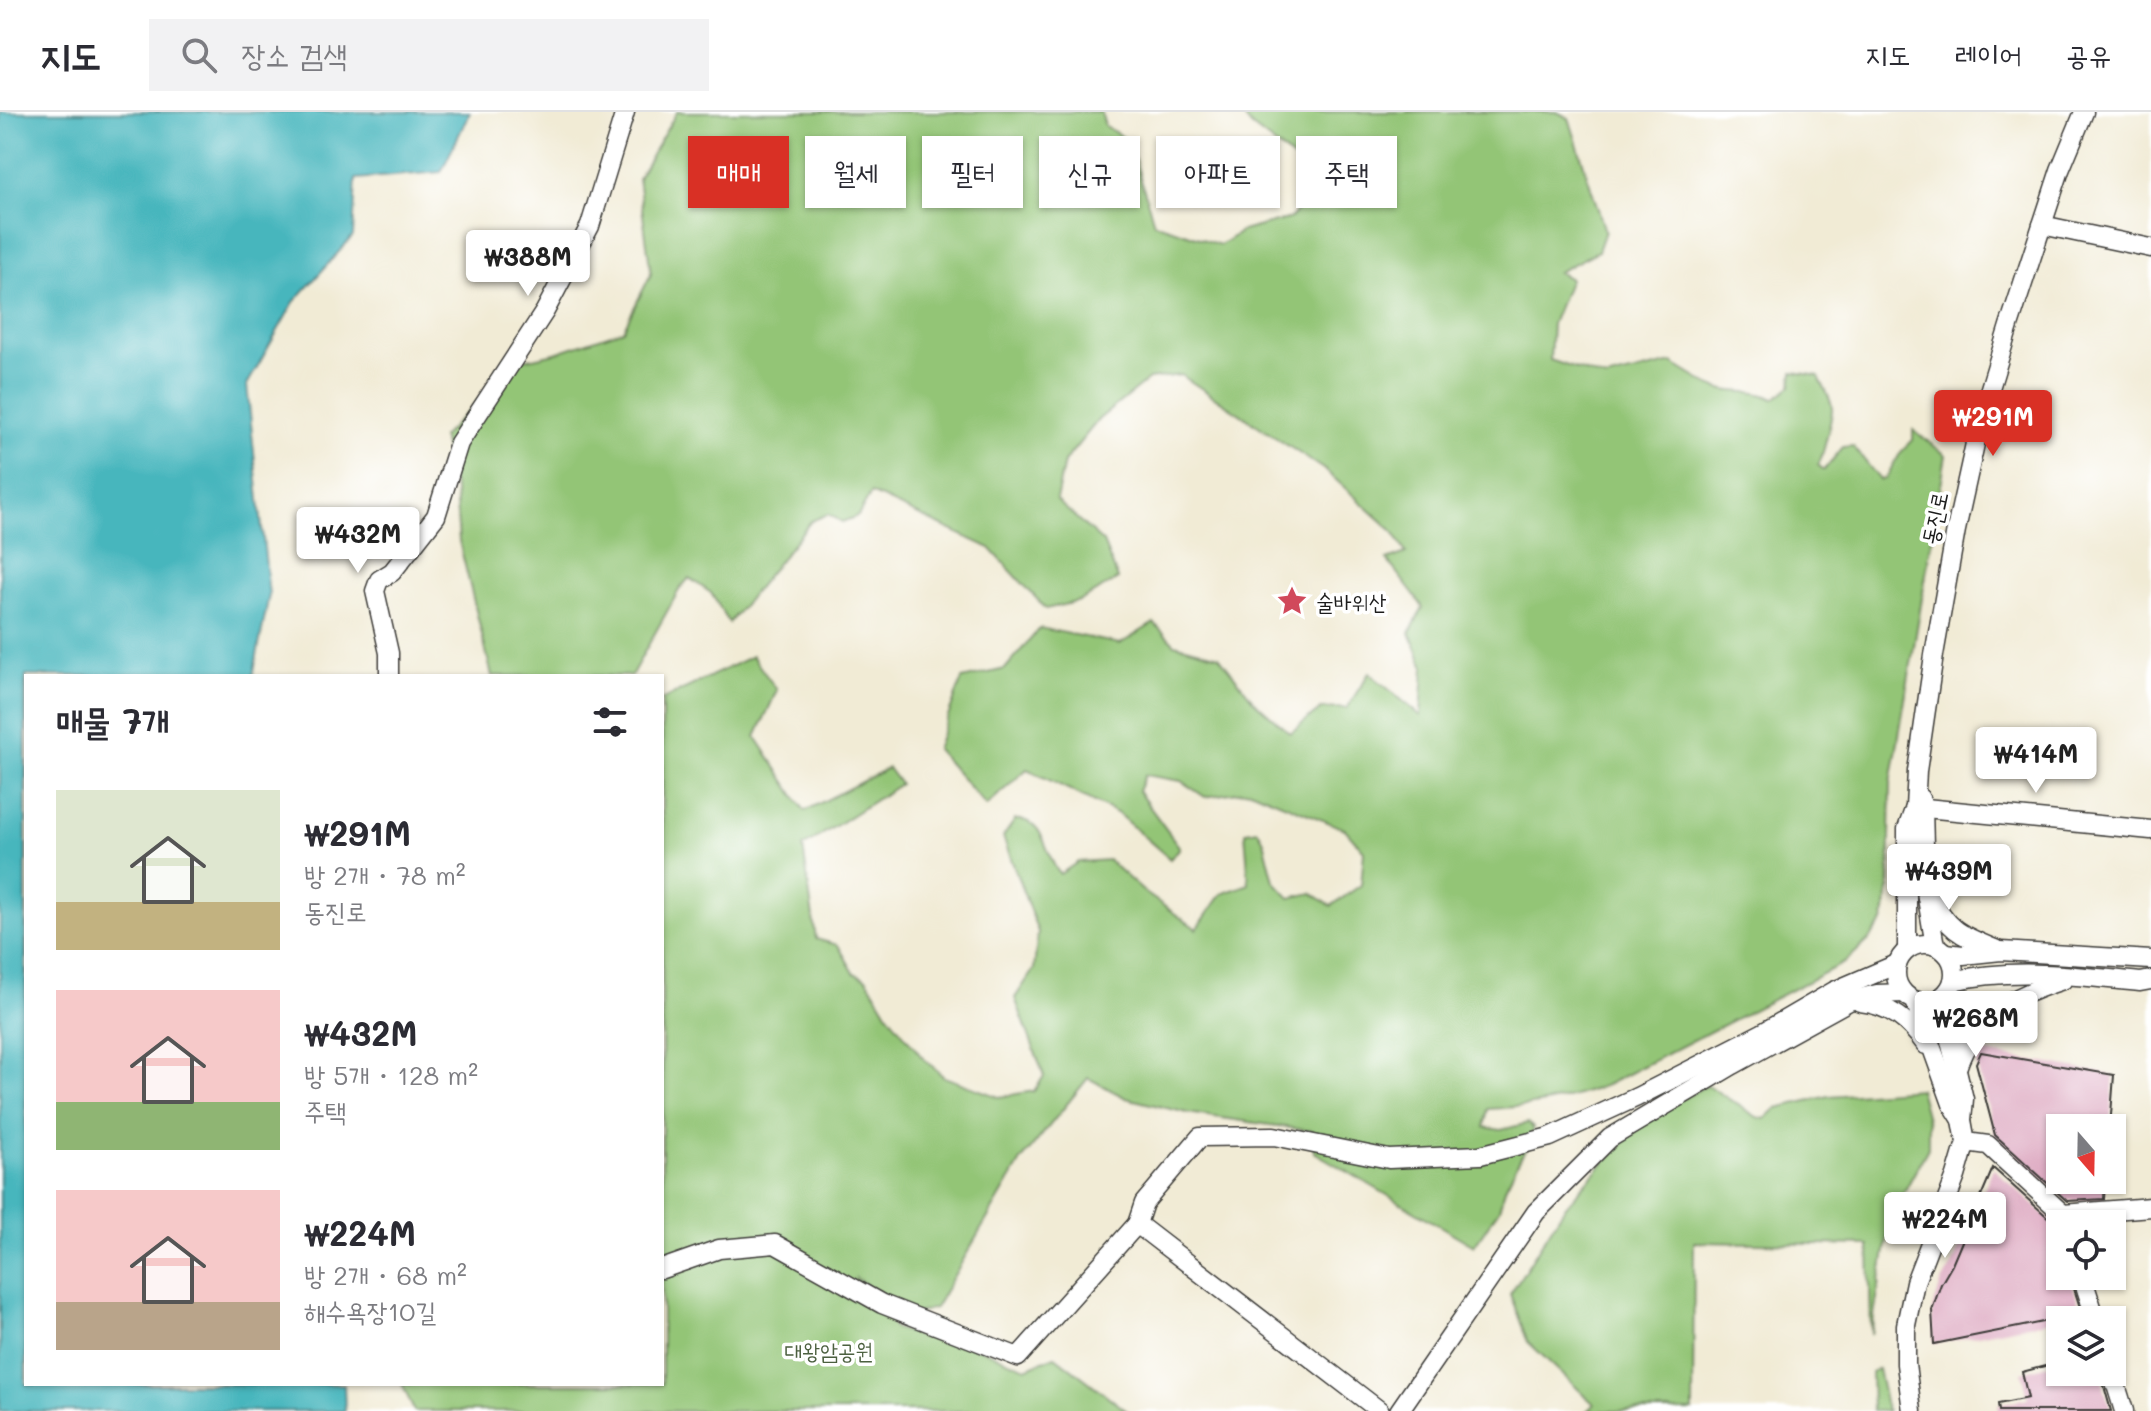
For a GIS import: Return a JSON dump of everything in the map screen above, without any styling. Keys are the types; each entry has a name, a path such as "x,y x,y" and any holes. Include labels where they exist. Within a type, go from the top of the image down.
{"street":[{"path":"389,674 389,653 375,591 379,580 392,572 436,516 459,443 545,311 590,226 625,112"},
{"name":"동진로","path":"1918,801 1932,669 1956,530 1980,421 2060,170 2084,112"},
{"path":"2042,225 2151,248"},
{"path":"1918,801 2151,830"},
{"path":"1912,1411 1906,1364 1906,1325 1915,1282 1966,1142 1962,1120 1964,1099 1943,1012 1954,968 1940,949 1925,886 1918,801"},
{"path":"1918,801 1907,829 1902,957 1895,977 1909,997 1938,1062 1952,1104 1962,1120"},
{"path":"1925,886 1947,923 1961,935 2001,951"},
{"path":"664,1268 719,1249 775,1244 882,1304 1018,1357 1137,1224 1144,1203 1200,1137 1274,1136 1389,1159 1480,1155 1550,1137 1637,1097 1762,1033 1834,991 1902,957 1920,944 1963,955 2001,951 2151,960"},
{"path":"1399,1411 1536,1212 1610,1138 1733,1065 1849,1001 1877,994 1909,997 1927,1003 1948,989 1987,974 2017,972 2140,982 2151,980"},
{"path":"1957,1068 1965,1045 1977,1028 2002,1006 2032,990 2074,976"},
{"path":"1849,1001 1872,1003 1890,1009 1908,1022 1938,1062"},
{"path":"1966,1142 1988,1145 2055,1210"},
{"path":"2126,1210 2151,1207"},
{"path":"1137,1224 1203,1278 1380,1411"},
{"path":"2116,1386 2124,1411"}],"green space":[{"name":"대왕암공원","path":"677,112 1101,112 1105,126 1121,136 1039,136 1039,208 1140,208 1140,177 1154,223 1220,245 1242,231 1291,218 1299,208 1397,208 1397,136 1296,136 1296,161 1280,148 1280,136 1264,136 1240,112 1557,112 1569,118 1605,231 1598,251 1558,272 1570,279 1552,324 1550,360 1606,379 1672,363 1717,388 1774,399 1791,386 1793,372 1819,376 1832,407 1818,465 1824,470 1843,447 1853,446 1880,480 1886,478 1901,452 1913,440 1913,430 1946,455 1891,783 1889,890 1883,922 1844,963 1606,1085 1548,1102 1488,1109 1484,1127 1501,1130 1528,1123 1533,1128 1533,1142 1524,1151 1506,1186 1499,1209 1474,1246 1314,1152 1312,1131 1187,1113 1126,1098 1088,1078 1021,1161 935,1308 907,1316 855,1277 894,1328 921,1337 968,1344 1026,1368 1055,1356 1127,1411 414,1411 403,1386 664,1386 664,699 752,656 777,690 756,737 805,811 888,768 900,784 803,847 816,939 838,945 854,973 867,979 888,1014 922,1057 944,1077 999,1097 1034,1091 1044,1076 1015,998 1034,969 1038,932 1003,837 1015,820 1025,821 1039,831 1060,874 1078,862 1108,860 1144,892 1197,929 1221,894 1249,884 1245,832 1258,830 1264,841 1274,881 1290,898 1312,893 1331,906 1361,885 1364,851 1345,829 1250,790 1205,797 1181,781 1145,775 1138,791 1180,848 1170,859 1117,813 1027,769 986,806 936,749 962,679 1005,669 1040,628 1120,644 1154,623 1175,644 1219,656 1254,701 1290,733 1321,709 1347,708 1369,673 1421,716 1424,667 1410,633 1423,607 1387,560 1406,553 1392,530 1326,471 1181,375 1149,379 1099,419 1064,462 1056,500 1103,542 1118,579 1080,601 1046,609 990,548 871,493 858,516 842,522 828,514 811,521 729,623 711,593 689,578 679,590 632,674 492,674 459,541 455,491 442,437 519,361 555,353 623,330 651,274 638,178"},
{"path":"1707,1085 1765,1119 1777,1108 1829,1096 1919,1089 1928,1123 1928,1148 1898,1203 1887,1239 1871,1334 1869,1245 1694,1242 1693,1411 1587,1411 1594,1404 1528,1342 1510,1294 1564,1208 1606,1160 1650,1116"},
{"path":"1878,1369 1887,1411 1872,1411 1871,1373"}],"water":[{"path":"0,112 470,112 441,172 356,179 353,236 294,302 247,385 269,595 253,674 24,674 24,1386 344,1386 345,1411 0,1411"}],"building":[{"path":"1981,1052 2114,1075 2111,1114 2046,1114 2046,1182 1995,1135 1976,1063"},
{"path":"1993,1168 2046,1216 2046,1290 2074,1290 2079,1306 2046,1306 2046,1321 1934,1344 1932,1310"},
{"path":"2059,1194 2104,1194 2104,1199 2067,1201"},
{"path":"2046,1366 2046,1386 2104,1386 2111,1411 1999,1411 1998,1404 2028,1398 2022,1372"}],"place":[{"name":"술바위산","path":"1292,601"}]}
